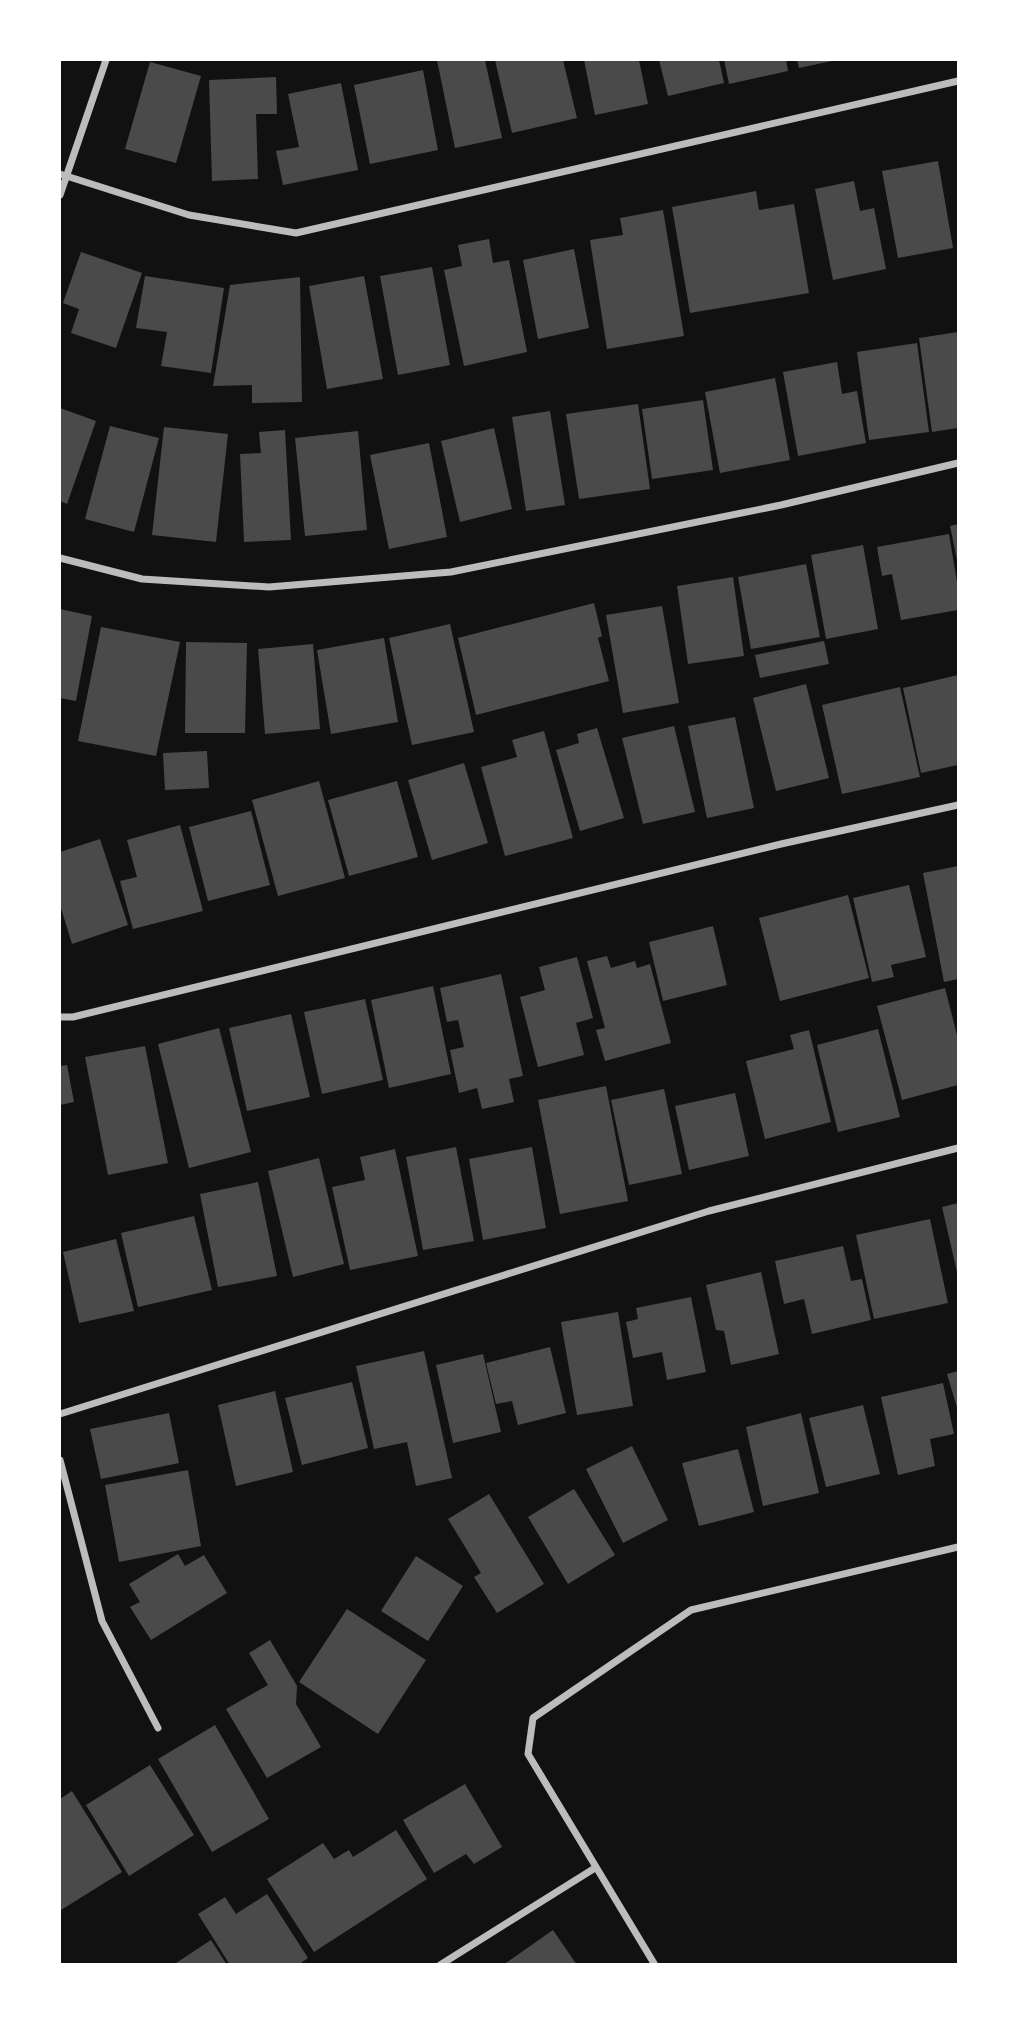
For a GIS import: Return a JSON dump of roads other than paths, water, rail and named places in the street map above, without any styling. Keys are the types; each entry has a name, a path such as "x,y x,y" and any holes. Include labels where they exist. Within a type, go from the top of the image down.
{"street":[{"path":"60,195 63,175 106,60"},
{"path":"63,175 189,215 296,233 958,81"},
{"path":"60,558 142,579 269,587 450,572 781,505 958,463"},
{"path":"60,1017 73,1017 781,844 958,805"},
{"path":"60,1414 709,1211 958,1148"},
{"path":"60,1460 102,1621 158,1728"},
{"path":"655,1965 528,1754 533,1718 691,1610 958,1547"},
{"path":"440,1965 595,1868"}]}
